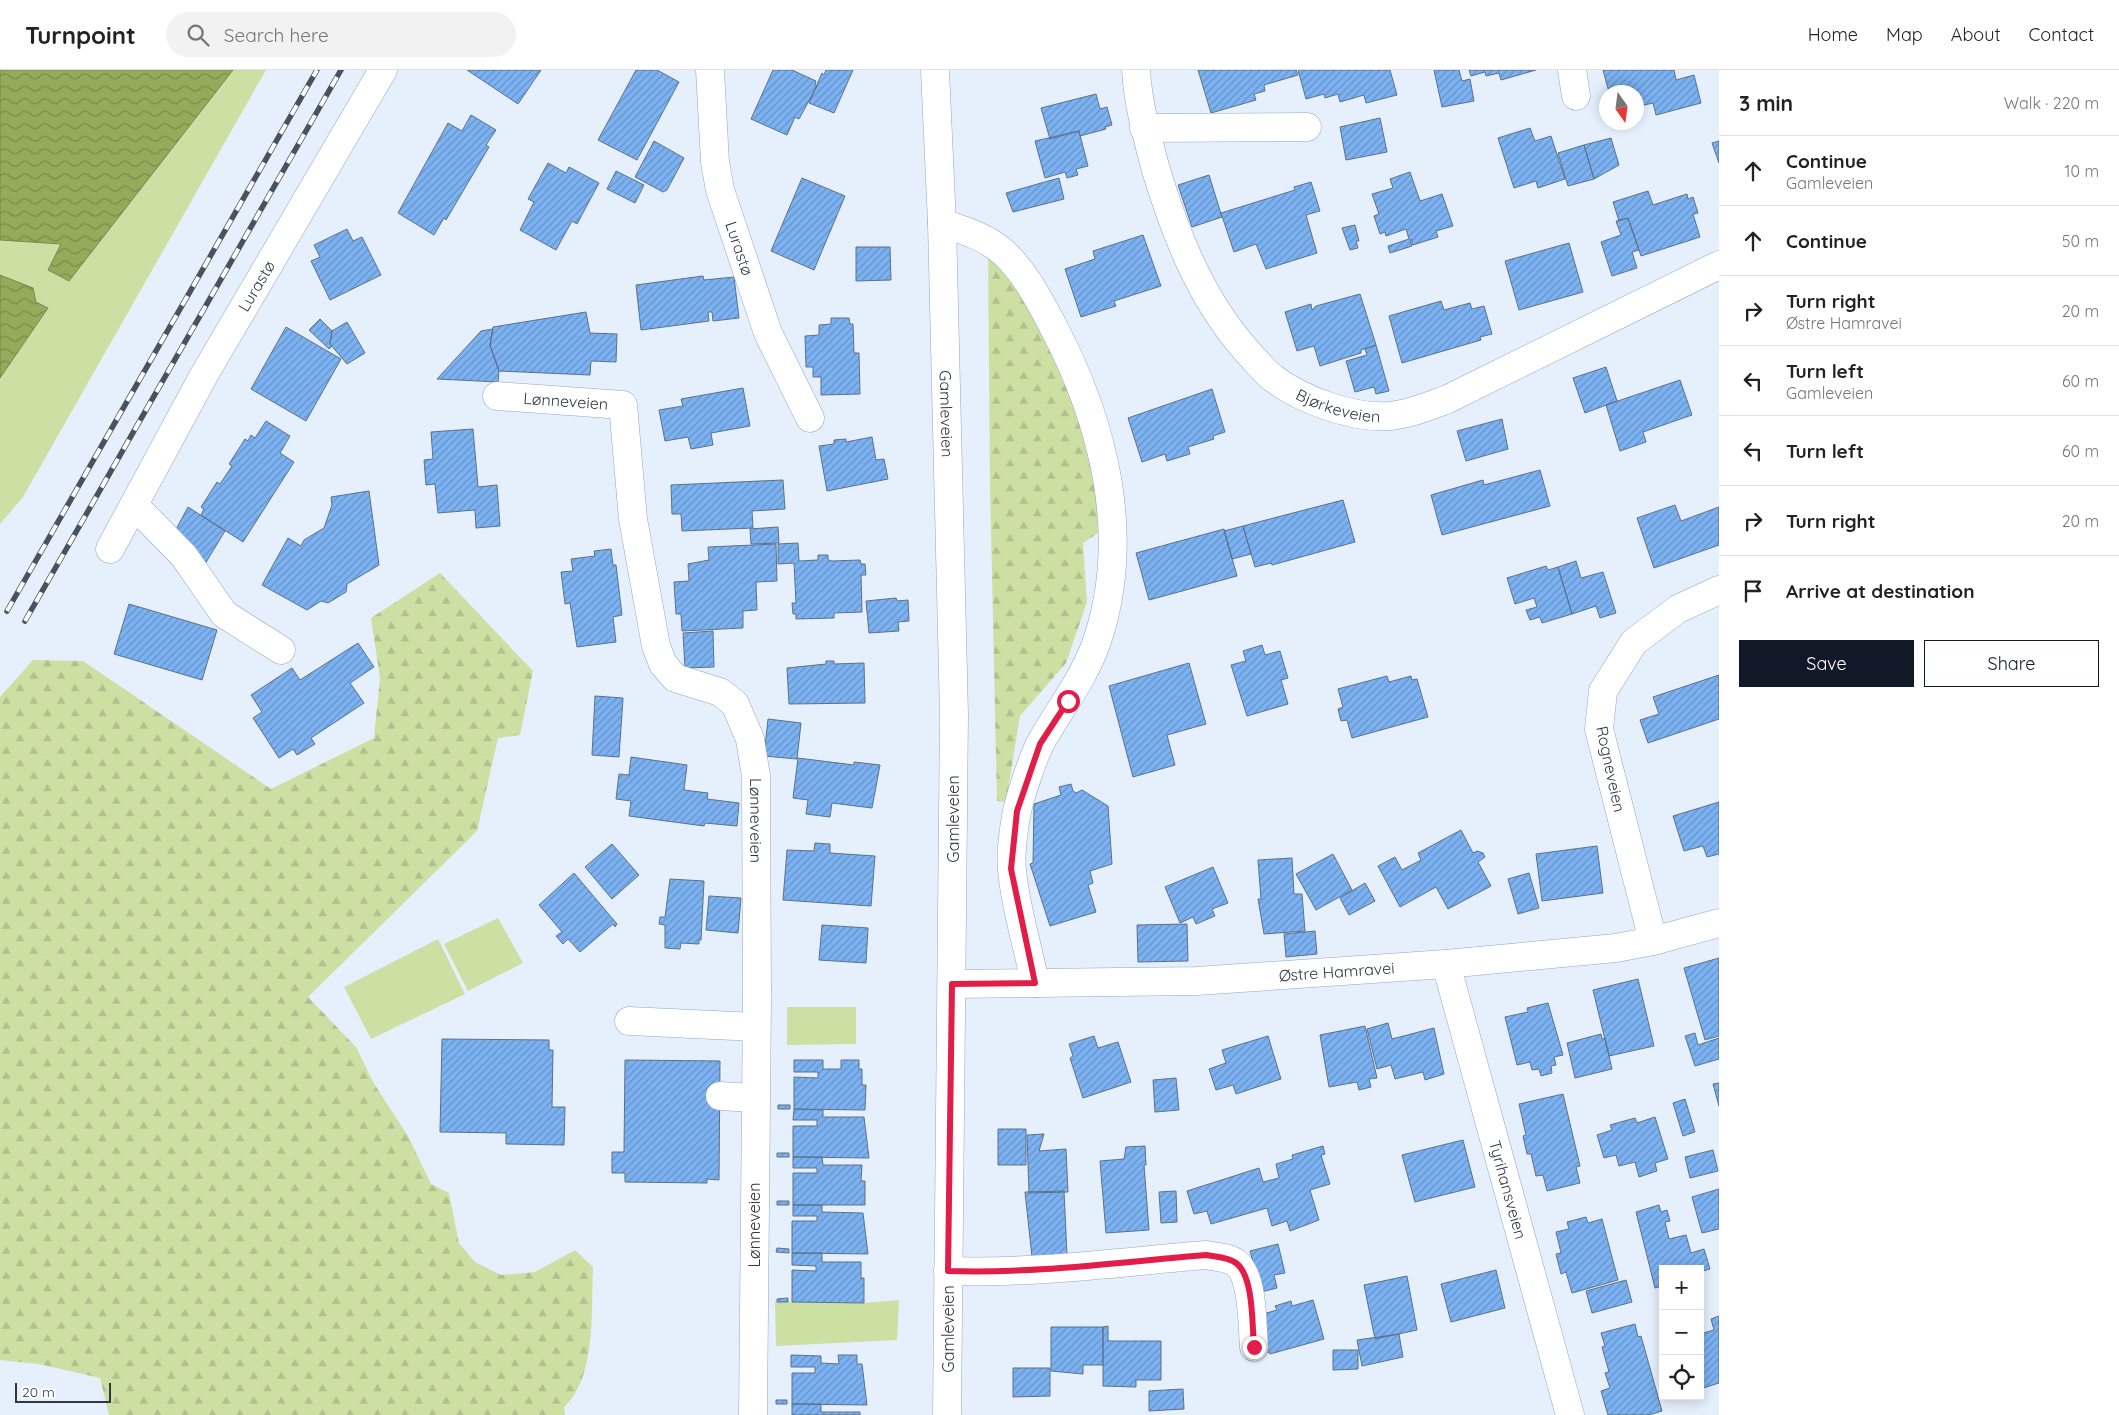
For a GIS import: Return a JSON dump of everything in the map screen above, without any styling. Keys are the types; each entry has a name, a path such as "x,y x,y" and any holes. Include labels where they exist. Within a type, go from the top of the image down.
{"street":[{"name":"Lurastø","path":"110,549 204,375 383,70"},
{"name":"Lurastø","path":"710,70 715,162 720,190 768,333 810,418"},
{"name":"Gamleveien","path":"935,70 942,223 954,715 947,1415"},
{"name":"Bjørkeveien","path":"1136,70 1144,128 1166,202 1187,259 1218,313 1243,347 1272,378 1303,396 1352,414 1389,416 1415,411 1448,399 1719,265"},
{"path":"1144,128 1307,127"},
{"path":"942,223 975,234 1003,251 1031,285 1062,343 1091,412 1108,478 1114,539 1110,595 1098,640 1068,701 1040,744 1017,811 1011,869 1035,983"},
{"name":"Lønneveien","path":"497,396 624,405 633,519 656,646 663,664 675,678 720,692 735,704 750,739 756,776 753,1415"},
{"path":"134,505 184,556 224,614 281,650"},
{"name":"Rogneveien","path":"1653,941 1599,729 1603,691 1634,642 1678,609 1719,590"},
{"name":"Østre Hamravei","path":"952,984 1197,981 1446,964 1616,948 1653,941 1719,923"},
{"name":"Tyrihansveien","path":"1446,964 1570,1415"},
{"path":"629,1022 756,1027"},
{"path":"720,1096 754,1098"},
{"path":"948,1271 981,1272 1206,1255 1228,1259 1238,1264 1248,1283 1254,1347"}],"green space":[{"path":"233,70 266,70 23,497 0,524 0,378 48,308 36,302 33,288 0,275 0,240 61,244 69,281"},
{"path":"988,253 1028,297 1077,401 1096,457 1098,533 1083,543 1087,602 1066,663 1020,716 1006,802 997,801 990,484"},
{"path":"440,573 533,671 520,735 498,738 477,831 308,997 356,1047 373,1082 408,1136 431,1184 449,1193 459,1243 475,1262 501,1275 535,1272 575,1250 593,1267 592,1322 587,1361 582,1379 575,1394 564,1407 565,1415 109,1415 100,1378 39,1364 0,1360 0,697 33,660 83,661 271,789 374,738 380,678 371,618"},
{"path":"498,918 523,963 468,991 444,944"},
{"path":"438,939 465,994 371,1039 344,987"},
{"path":"787,1007 856,1007 856,1044 787,1045"},
{"path":"899,1300 897,1340 776,1346 775,1302 864,1303"}],"water":[{"path":"0,70 233,70 69,281 48,270 61,244 0,240"},
{"path":"0,275 33,288 36,302 48,308 0,378"}],"building":[{"path":"467,70 541,70 518,104"},
{"path":"636,70 657,70 679,82 637,160 598,140"},
{"path":"773,70 792,70 816,81 815,85 817,86 799,119 795,117 787,135 751,119"},
{"path":"826,70 853,70 834,113 809,103 822,73 824,75"},
{"path":"1198,70 1296,70 1298,75 1264,85 1265,91 1254,94 1256,100 1211,113"},
{"path":"1298,70 1390,70 1397,95 1366,103 1364,95 1340,102 1338,94 1325,98 1324,94 1306,99"},
{"path":"1434,70 1459,70 1462,81 1470,79 1474,101 1442,107"},
{"path":"1469,70 1536,70 1501,80 1499,73 1486,76 1485,72 1471,76"},
{"path":"1603,70 1674,70 1676,80 1694,75 1701,103 1656,115 1653,103 1644,105 1644,85 1607,85"},
{"path":"1096,94 1100,109 1107,107 1112,125 1105,127 1106,129 1080,136 1079,131 1050,139 1041,108"},
{"path":"471,115 496,130 486,145 489,147 446,220 444,218 434,235 398,213 448,123 462,131"},
{"path":"1380,118 1387,152 1346,160 1340,127"},
{"path":"1530,128 1535,141 1551,136 1565,179 1538,188 1536,181 1514,188 1498,138"},
{"path":"1079,131 1088,166 1076,169 1078,175 1067,178 1065,172 1045,178 1035,141"},
{"path":"1611,138 1619,165 1594,179 1584,145"},
{"path":"654,141 684,158 667,190 663,192 635,177"},
{"path":"1719,141 1719,163 1712,143"},
{"path":"1584,145 1594,179 1568,186 1558,153"},
{"path":"548,163 566,173 569,167 599,183 577,224 572,221 556,250 520,230 534,202 528,199"},
{"path":"616,171 644,185 635,203 607,189"},
{"path":"1410,172 1420,201 1442,194 1453,226 1436,231 1438,237 1413,245 1411,239 1412,246 1390,253 1388,246 1409,239 1406,229 1386,236 1385,232 1380,234 1374,216 1379,214 1372,194 1393,188 1390,179"},
{"path":"1209,175 1222,217 1192,227 1178,185"},
{"path":"802,178 845,196 814,270 771,251"},
{"path":"1059,178 1064,199 1013,212 1006,193"},
{"path":"1311,182 1320,211 1306,215 1317,253 1266,269 1256,244 1234,252 1221,213 1295,190 1294,187"},
{"path":"1648,191 1653,205 1687,194 1688,199 1693,197 1698,213 1693,214 1700,237 1641,256 1628,218 1619,221 1613,202"},
{"path":"1628,218 1639,250 1632,252 1637,268 1612,276 1601,242 1621,235 1616,221"},
{"path":"1355,225 1359,241 1356,241 1358,248 1350,250 1342,228"},
{"path":"347,229 353,241 362,237 381,275 330,300 311,261 320,257 314,245"},
{"path":"1143,235 1161,286 1114,301 1116,306 1081,317 1065,269 1095,259 1093,251"},
{"path":"1569,243 1583,292 1519,310 1505,261"},
{"path":"856,247 890,247 891,280 856,281"},
{"path":"703,276 704,280 734,277 739,318 713,321 712,312 708,312 709,321 641,330 636,285"},
{"path":"1360,294 1376,345 1361,350 1361,353 1320,366 1314,346 1297,351 1285,312 1311,304 1312,310 1316,306"},
{"path":"1441,301 1444,310 1470,303 1472,309 1484,306 1492,334 1480,337 1481,340 1402,363 1389,316"},
{"path":"586,312 590,333 617,334 616,362 591,361 590,375 499,371 490,345 493,327"},
{"path":"831,318 849,318 850,324 853,324 854,353 859,353 860,394 821,395 821,377 813,377 813,367 806,367 805,336 819,335 819,325 831,324"},
{"path":"320,319 332,331 330,344 332,346 329,349 309,330"},
{"path":"347,322 365,353 347,364 330,344 332,331"},
{"path":"286,327 341,359 306,421 251,389"},
{"path":"493,329 490,345 499,371 498,382 437,379 481,331"},
{"path":"1376,345 1389,391 1376,394 1374,387 1355,392 1346,361 1367,355 1365,349"},
{"path":"1606,367 1617,401 1585,413 1573,378"},
{"path":"1680,380 1692,415 1643,432 1646,442 1620,451 1606,405"},
{"path":"743,388 750,426 711,433 713,445 691,449 688,437 665,441 659,410 683,406 681,399"},
{"path":"1212,389 1225,432 1213,436 1214,439 1188,447 1190,454 1167,461 1165,454 1142,462 1128,418"},
{"path":"1502,419 1508,449 1466,461 1457,431"},
{"path":"266,421 290,436 280,453 294,462 243,542 201,515 204,509 201,507 217,482 220,484 232,466 229,464 245,439 248,441 251,435 255,438"},
{"path":"473,429 478,487 497,485 500,526 476,528 475,510 438,513 435,484 426,485 424,460 433,459 431,432"},
{"path":"872,437 876,460 884,459 888,479 827,491 819,446 834,444 834,440 846,439 846,442"},
{"path":"1540,470 1550,506 1442,535 1431,495 1483,480 1484,485"},
{"path":"783,480 785,509 752,511 753,528 682,531 681,514 672,514 671,485"},
{"path":"369,491 379,565 347,584 346,592 328,603 321,601 307,610 262,585 288,538 301,546 304,540 324,528 332,505 331,497"},
{"path":"1343,500 1355,542 1272,565 1271,563 1255,567 1243,526"},
{"path":"1675,505 1681,521 1719,507 1719,545 1654,568 1637,518"},
{"path":"188,507 225,531 205,564 173,535"},
{"path":"1243,526 1251,554 1232,559 1224,531"},
{"path":"778,527 779,543 751,544 750,529"},
{"path":"1224,529 1237,576 1149,600 1136,553"},
{"path":"798,543 799,561 818,560 818,555 828,555 828,560 832,561 860,560 861,564 865,564 866,575 861,575 862,612 834,613 834,618 796,619 796,614 793,614 792,603 796,603 794,563 778,564 778,544"},
{"path":"776,544 777,581 756,582 757,610 743,611 743,628 682,631 681,614 676,614 674,582 689,581 688,564 709,560 708,547"},
{"path":"611,549 613,565 616,565 622,615 613,617 616,642 577,647 570,603 565,604 561,572 573,571 571,559 595,556 594,551"},
{"path":"1576,561 1581,578 1603,572 1616,613 1600,618 1596,606 1572,614 1558,567"},
{"path":"1546,566 1548,570 1558,567 1572,614 1542,623 1540,617 1530,620 1526,610 1537,607 1534,598 1515,604 1507,578"},
{"path":"896,598 897,601 908,600 909,621 898,622 899,631 869,633 866,601"},
{"path":"129,604 217,630 202,680 114,654"},
{"path":"713,631 714,667 685,668 683,633"},
{"path":"358,643 374,667 350,683 364,703 311,738 315,744 297,755 293,749 279,758 253,718 262,712 251,695 292,668 300,680"},
{"path":"1262,645 1265,655 1280,651 1288,678 1281,680 1288,704 1247,716 1231,665 1246,661 1243,651"},
{"path":"826,661 834,661 834,664 864,663 865,703 789,704 787,668 826,664"},
{"path":"1189,663 1206,724 1167,735 1175,765 1133,777 1109,686"},
{"path":"1719,675 1719,719 1648,743 1640,720 1659,714 1653,697"},
{"path":"1387,676 1389,682 1411,676 1412,680 1417,679 1428,717 1352,738 1347,720 1341,721 1338,709 1343,707 1338,689"},
{"path":"595,696 623,698 619,757 592,755"},
{"path":"768,719 801,723 797,759 764,756"},
{"path":"631,757 687,765 684,790 708,793 707,799 739,803 737,826 705,823 704,826 629,816 631,801 616,799 619,774 629,775"},
{"path":"798,758 854,765 854,762 880,765 872,808 832,803 830,817 806,814 808,800 793,798"},
{"path":"1071,784 1073,791 1076,793 1082,790 1108,806 1112,864 1090,871 1093,883 1088,885 1096,912 1050,926 1030,864 1033,863 1034,804 1061,795 1059,787"},
{"path":"1719,802 1719,854 1707,857 1703,846 1684,851 1673,816"},
{"path":"1461,830 1473,853 1477,851 1483,853 1485,857 1478,862 1491,886 1448,909 1436,887 1400,907 1378,866 1395,857 1402,870 1421,860 1418,853"},
{"path":"815,843 830,844 830,853 875,856 871,906 783,900 787,850 814,851"},
{"path":"612,844 639,875 612,899 585,867"},
{"path":"1597,846 1603,893 1542,901 1536,854"},
{"path":"1333,854 1352,890 1316,910 1296,874"},
{"path":"1292,858 1294,894 1302,894 1305,931 1264,934 1258,899 1261,899 1258,860"},
{"path":"1213,867 1228,903 1212,909 1215,916 1196,924 1193,917 1180,923 1165,887"},
{"path":"574,873 617,924 615,927 613,924 580,952 568,939 563,944 556,936 562,932 539,905"},
{"path":"1529,873 1539,908 1518,914 1508,879"},
{"path":"670,879 704,881 701,940 699,940 699,944 681,943 680,949 665,948 665,925 659,924 660,917 665,917"},
{"path":"1365,883 1375,901 1349,915 1340,898"},
{"path":"709,896 741,898 738,933 706,930"},
{"path":"1187,924 1188,961 1138,962 1137,925"},
{"path":"822,925 868,928 866,963 819,960"},
{"path":"1315,931 1317,954 1286,957 1284,934"},
{"path":"1719,958 1719,1036 1705,1040 1684,968"},
{"path":"1638,979 1654,1046 1609,1056 1593,990"},
{"path":"1548,1003 1563,1055 1554,1057 1556,1065 1551,1066 1552,1073 1541,1076 1539,1069 1532,1070 1530,1062 1517,1065 1505,1017 1528,1012 1527,1008"},
{"path":"1388,1023 1392,1039 1434,1028 1444,1074 1425,1080 1423,1072 1395,1079 1391,1065 1377,1069 1367,1029"},
{"path":"1365,1026 1377,1078 1369,1079 1371,1087 1359,1090 1357,1082 1329,1087 1320,1035"},
{"path":"1695,1033 1698,1045 1719,1038 1719,1059 1695,1066 1685,1036"},
{"path":"1601,1034 1602,1039 1605,1038 1612,1069 1575,1078 1567,1043"},
{"path":"1094,1036 1098,1048 1118,1042 1131,1082 1083,1098 1070,1058 1073,1056 1069,1044"},
{"path":"1268,1036 1281,1079 1236,1094 1233,1085 1216,1090 1209,1069 1226,1063 1222,1050"},
{"path":"442,1039 549,1040 549,1050 553,1050 552,1107 565,1107 564,1145 506,1144 506,1133 440,1132"},
{"path":"625,1060 720,1061 719,1180 707,1179 707,1183 625,1182 625,1173 612,1173 612,1152 624,1152"},
{"path":"794,1060 823,1060 823,1069 841,1069 841,1060 859,1060 859,1069 862,1069 862,1085 866,1085 865,1110 794,1109 794,1077 818,1078 818,1072 794,1072"},
{"path":"1176,1078 1179,1110 1155,1112 1153,1080"},
{"path":"1719,1083 1719,1106 1713,1084"},
{"path":"1563,1094 1580,1166 1576,1167 1580,1183 1547,1191 1543,1175 1536,1176 1531,1154 1527,1154 1523,1136 1526,1135 1519,1104"},
{"path":"1685,1099 1695,1132 1683,1136 1673,1103"},
{"path":"778,1105 790,1105 790,1109 778,1109"},
{"path":"794,1109 823,1110 823,1117 864,1117 869,1158 793,1157 793,1126 817,1126 817,1120 793,1120"},
{"path":"1655,1117 1668,1159 1655,1163 1657,1171 1639,1177 1635,1162 1619,1166 1616,1155 1604,1158 1597,1135 1612,1130 1610,1125 1635,1118 1637,1123"},
{"path":"998,1129 1026,1129 1026,1165 998,1165"},
{"path":"1044,1134 1039,1151 1066,1149 1068,1192 1029,1193 1027,1135"},
{"path":"1463,1140 1475,1187 1415,1202 1402,1155"},
{"path":"1145,1146 1146,1165 1144,1165 1149,1230 1106,1233 1100,1161 1124,1159 1126,1147"},
{"path":"1323,1146 1325,1154 1321,1155 1330,1184 1310,1190 1319,1220 1290,1231 1287,1221 1272,1226 1267,1208 1211,1224 1207,1211 1194,1214 1187,1191 1259,1168 1263,1182 1279,1178 1276,1164 1293,1159 1292,1155"},
{"path":"1713,1150 1718,1171 1690,1178 1685,1157"},
{"path":"777,1153 789,1153 789,1157 777,1157"},
{"path":"793,1157 822,1157 823,1165 862,1165 861,1181 865,1181 865,1205 793,1205 793,1173 817,1173 817,1168 793,1168"},
{"path":"1719,1189 1719,1229 1702,1233 1692,1197"},
{"path":"1064,1191 1067,1255 1032,1257 1025,1192"},
{"path":"1176,1191 1177,1222 1161,1223 1159,1192"},
{"path":"777,1201 789,1201 789,1205 777,1205"},
{"path":"793,1205 822,1205 822,1212 863,1213 868,1254 792,1253 792,1221 817,1221 817,1216 793,1216"},
{"path":"1659,1205 1661,1212 1667,1210 1670,1221 1665,1222 1669,1239 1686,1235 1691,1253 1704,1249 1710,1269 1704,1271 1704,1265 1659,1265 1659,1287 1655,1288 1636,1212"},
{"path":"1586,1217 1588,1223 1602,1219 1618,1280 1572,1293 1566,1272 1561,1274 1556,1254 1561,1253 1556,1232 1569,1229 1567,1222"},
{"path":"1278,1244 1285,1273 1274,1275 1277,1288 1261,1292 1250,1251"},
{"path":"777,1248 789,1249 789,1253 776,1252"},
{"path":"792,1253 822,1253 822,1262 861,1262 861,1278 864,1278 864,1303 792,1302 792,1270 816,1271 816,1266 792,1265"},
{"path":"1496,1270 1505,1308 1451,1322 1441,1284"},
{"path":"1407,1276 1417,1330 1375,1339 1364,1285"},
{"path":"1626,1280 1632,1302 1592,1313 1586,1291"},
{"path":"788,1298 788,1302 777,1302 777,1299"},
{"path":"1313,1300 1324,1339 1270,1354 1270,1352 1264,1353 1260,1315 1277,1310 1275,1306 1291,1301 1292,1306"},
{"path":"1719,1316 1719,1383 1704,1388 1704,1333 1714,1330 1711,1319"},
{"path":"1635,1324 1638,1337 1641,1336 1662,1411 1649,1415 1608,1415 1601,1391 1610,1388 1605,1373 1609,1372 1602,1347 1605,1346 1601,1333"},
{"path":"1108,1326 1108,1341 1161,1341 1161,1380 1136,1380 1136,1387 1103,1386 1103,1327"},
{"path":"1051,1327 1103,1327 1103,1365 1083,1365 1083,1374 1051,1371"},
{"path":"1399,1334 1403,1357 1362,1366 1357,1340"},
{"path":"1333,1350 1358,1350 1358,1369 1333,1370"},
{"path":"791,1355 821,1356 821,1363 839,1364 838,1355 857,1355 857,1364 862,1364 867,1405 792,1404 792,1373 815,1373 815,1367 791,1367"},
{"path":"1013,1368 1050,1368 1050,1396 1013,1397"},
{"path":"1183,1389 1184,1409 1149,1411 1149,1391"},
{"path":"776,1400 787,1400 787,1404 776,1404"},
{"path":"792,1404 821,1404 821,1412 860,1412 860,1415 792,1415"}],"railway":[{"path":"7,611 317,70"},
{"path":"25,621 341,70"}],"route":[{"path":"1068,701 1040,744 1017,811 1011,869 1035,983 952,984 948,1271 981,1272 1206,1255 1228,1259 1238,1264 1248,1283 1254,1347"}]}
